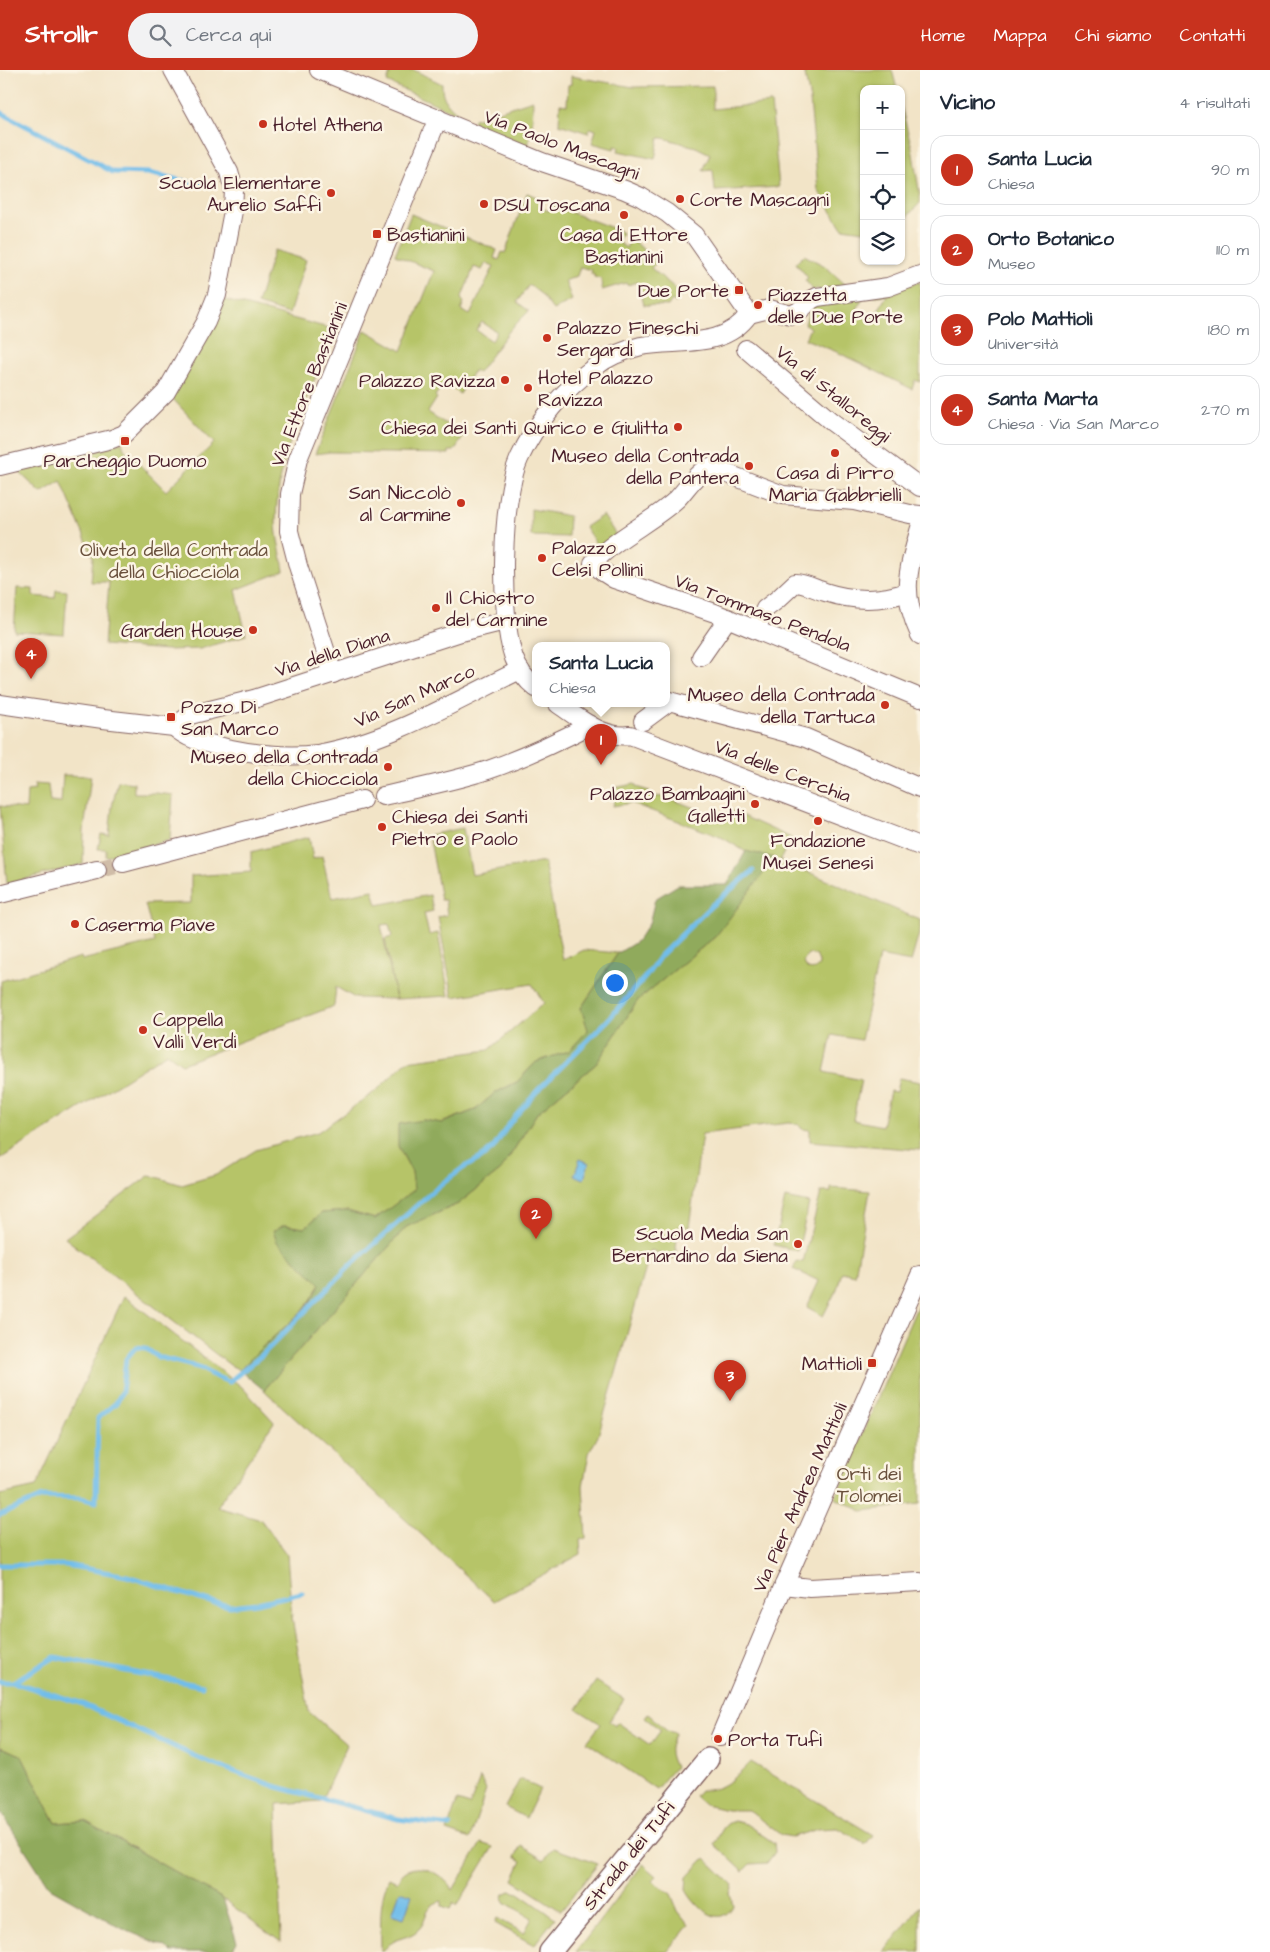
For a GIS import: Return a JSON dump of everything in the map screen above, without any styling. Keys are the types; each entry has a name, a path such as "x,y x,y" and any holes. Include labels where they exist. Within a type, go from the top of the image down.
{"street":[{"path":"0,466 112,439 124,434 168,390 211,314 233,210 234,190 226,166 173,70"},
{"name":"Via Paolo Mascagni","path":"318,70 436,123 625,190 651,203 682,224 694,235 749,314"},
{"name":"Via Ettore Bastianini","path":"333,674 290,538 288,514 291,485 298,459 436,123"},
{"path":"532,684 520,670 514,657 505,621 506,539 512,477 523,451 551,408 583,376 619,353 655,344 739,342 742,324 749,314 769,309 791,314 797,313 817,297 888,287 920,275"},
{"name":"Via di Stalloreggi","path":"739,342 832,422 920,487"},
{"name":"Via Tommaso Pendola","path":"920,515 854,501 783,495 710,467 702,470 667,508 620,538 593,562 602,572 614,579 728,618 920,698"},
{"path":"920,528 910,565 907,592 912,614 920,635"},
{"path":"756,629 765,609 794,583 835,595 857,599 876,599 907,592"},
{"path":"701,657 728,618"},
{"name":"Via della Diana","path":"174,727 190,715 254,699 461,632 505,621"},
{"name":"Via San Marco","path":"0,704 174,727 196,740 249,752 288,755 317,754 355,745 388,734 520,670"},
{"path":"670,703 806,738 920,788"},
{"name":"Via delle Cerchia","path":"563,707 590,725 609,734 638,727 920,846"},
{"path":"638,727 662,707"},
{"path":"383,796 495,768 590,725"},
{"path":"122,863 362,800"},
{"path":"0,894 97,870"},
{"name":"Via Pier Andrea Mattioli","path":"715,1746 920,1275"},
{"path":"784,1585 810,1588 920,1582"},
{"name":"Strada dei Tufi","path":"550,1952 715,1746"}],"green space":[{"path":"391,70 414,70 442,84 443,94 447,103 462,116 387,82"},
{"path":"804,70 892,70 896,85 860,85 860,230 842,228 818,190 810,100"},
{"path":"571,76 633,87 713,86 713,109 771,103 779,187 715,191 713,170 703,171 710,154 696,147 663,138 659,138 655,159 618,151 619,147 615,146 614,149 592,143 596,130 590,128 588,133 559,124 560,104 567,105 568,85 571,84"},
{"path":"533,100 532,135 530,135 528,149 473,122 474,119"},
{"path":"905,121 912,148 920,203 905,219"},
{"path":"527,193 544,200 541,208 549,211 551,205 618,230 622,233 618,242 626,248 631,239 656,263 651,268 682,294 676,303 672,300 668,306 644,305 638,282 627,285 626,283 602,290 601,279 591,274 592,270 580,267 577,276 565,281 572,300 553,310 541,294 529,285 517,302 529,311 510,330 478,373 474,370 460,394 444,383 435,396 437,398 428,412 464,436 454,451 449,451 449,454 330,452 315,454 365,330 402,351 434,271 395,255 411,214 497,250 494,258 499,260 502,252 505,253","holes":["486,263 494,266 470,315 461,310 464,302 461,299 474,267 482,270","482,322 497,332 492,341 476,330"]},
{"path":"274,250 306,260 289,314 257,304"},
{"path":"804,255 825,266 848,287 820,291 817,288 814,291 805,280 808,278 796,263"},
{"path":"920,282 920,382 915,380 912,389 837,352 805,339 810,328 805,324 809,311 816,303","holes":["887,295 874,318 857,310 863,297"]},
{"name":"Oliveta della Contrada della Chiocciola","path":"225,300 336,330 297,423 288,447 282,472 276,522 284,571 236,590 246,635 200,649 167,650 104,645 109,582 91,582 93,557 61,481 41,493 17,470 122,442 124,449 166,491 214,443 172,398"},
{"path":"531,509 569,516 568,537 531,536"},
{"path":"603,515 616,535 598,547 585,527"},
{"path":"17,588 33,589 33,596 55,598 56,590 67,591 64,634 14,631"},
{"path":"63,775 91,776 84,831 83,864 7,884 0,806 26,809 27,791 35,790 34,784 48,785 50,802 61,803"},
{"path":"118,781 134,783 134,793 173,795 170,840 106,857 106,849 98,849 101,834 109,835 112,807"},
{"path":"635,784 636,787 649,791 650,796 666,797 702,811 715,814 716,812 728,816 730,810 791,838 780,860 920,920 920,930 911,962 879,956 861,1040 832,1035 824,1072 861,1080 853,1120 882,1126 890,1091 896,1092 899,1078 920,1082 920,1150 810,1141 810,1130 802,1129 798,1124 788,1123 702,1134 689,1227 678,1227 675,1260 651,1250 598,1436 589,1453 583,1486 586,1538 580,1540 581,1554 494,1601 264,1390 406,1227 458,1204 501,1170 537,1113 596,1064 638,1000 716,936 746,852 723,838 631,803 613,806 616,794 613,788","holes":["810,954 816,955 819,962 818,966 810,970 803,963 806,956"]},
{"path":"463,828 472,875 544,862 563,960 584,950 618,953 581,1008 589,1030 569,1051 536,1062 517,1082 495,1093 475,1110 441,1123 423,1120 398,1146 412,1172 415,1190 375,1219 347,1211 322,1213 304,1228 284,1225 277,1242 320,1283 304,1308 240,1370 230,1365 65,1238 150,1175 182,1185 216,1175 256,1150 318,1132 376,1091 407,1061 489,1050 544,1003 532,984 453,997 438,917 447,915 445,900 441,900 429,835"},
{"path":"309,837 313,859 322,856 332,898 373,890 377,905 430,895 433,911 424,913 429,935 438,933 449,996 396,999 355,998 336,987 334,1006 182,1064 167,1053 0,1159 1,981 81,957 82,960 155,942 145,904 191,903 191,876 251,872 251,852","holes":["389,924 392,937 385,939 396,999 381,925"]},
{"path":"746,851 775,858 716,936 638,1000 596,1064 537,1113 501,1170 458,1204 406,1227 264,1390 240,1370 304,1309 320,1284 277,1242 273,1231 284,1225 304,1228 322,1213 347,1211 375,1219 414,1190 412,1172 398,1146 398,1124 423,1120 442,1123 475,1110 495,1093 517,1082 536,1062 569,1051 588,1030 581,1008 618,953 636,942 649,924 655,899 678,885 727,885"},
{"path":"831,1188 870,1191 855,1275 842,1272 837,1289 823,1316 807,1307 819,1281 793,1269 797,1261 803,1262 821,1192 831,1192"},
{"path":"785,1198 809,1203 798,1251 774,1245"},
{"path":"124,1296 242,1387 274,1422 217,1507 261,1520 287,1555 292,1618 309,1712 347,1745 321,1801 277,1804 281,1942 223,1899 85,1821 56,1823 21,1755 0,1747 0,1495 36,1487"},
{"name":"Orti dei Tolomei","path":"920,1300 920,1504 862,1511 835,1498"},
{"path":"596,1681 624,1699 609,1721 615,1726 617,1722 650,1745 661,1730 645,1718 648,1714 667,1731 676,1733 671,1742 670,1750 675,1767 656,1789 587,1742 601,1724 577,1709"},
{"path":"0,1747 21,1755 56,1823 85,1821 223,1899 237,1942 231,1952 171,1952 166,1947 123,1929 50,1888 0,1811"},
{"path":"751,1762 873,1835 865,1845 838,1828 818,1829 792,1837 781,1835 748,1810 727,1810 705,1805 695,1796 700,1790 716,1789 722,1786"},
{"path":"480,1778 486,1790 470,1839 447,1831 457,1801 470,1805"},
{"path":"520,1779 540,1789 526,1818 505,1807"},
{"path":"734,1821 746,1824 774,1843 775,1852 767,1863 750,1864 743,1871 714,1844 724,1827"},
{"path":"481,1843 493,1847 457,1906 453,1903 450,1909 442,1906 442,1901 435,1903 428,1909 424,1922 418,1930 396,1940 381,1952 382,1905 385,1887 389,1878 397,1882 410,1869 426,1869 441,1877 453,1890"},
{"path":"521,1846 544,1860 553,1848 598,1864 561,1911 513,1880 522,1861 515,1857"},
{"path":"705,1858 733,1885 730,1893 733,1906 727,1913 721,1916 714,1916 701,1908 686,1889 687,1877"},
{"path":"643,1864 657,1876 652,1881 671,1894 678,1911 689,1925 667,1952 576,1952"},
{"path":"510,1891 519,1893 555,1918 534,1945 495,1923 497,1918 524,1933 532,1918 506,1903 503,1898 504,1894"},
{"path":"920,1906 920,1952 884,1952"}],"water":[{"path":"580,1159 589,1163 584,1179 574,1176"},
{"path":"400,1891 412,1895 404,1918 392,1914"}],"waterway":[{"path":"0,112 113,172 148,173 201,185"},
{"path":"0,1515 42,1497 81,1498 96,1502 98,1418 116,1403 122,1392 126,1359 136,1347 145,1348 158,1357 201,1368 229,1382 263,1354 352,1264 435,1189 494,1147 509,1124 537,1091 607,1021 646,976 660,956 712,905 753,871"},
{"path":"0,1565 66,1565 127,1576 206,1601 230,1606 257,1603 302,1593"},
{"path":"13,1682 55,1657 202,1686"},
{"path":"0,1682 13,1682 80,1703 205,1761 274,1786 398,1819 450,1826"}],"tunnel":[{"path":"97,870 123,863"}],"place":[{"name":"Hotel Athena","path":"263,124"},
{"name":"Scuola Elementare Aurelio Saffi","path":"331,193"},
{"name":"Corte Mascagni","path":"680,199"},
{"name":"DSU Toscana","path":"484,204"},
{"name":"Casa di Ettore Bastianini","path":"624,215"},
{"name":"Bastianini","path":"377,234"},
{"name":"Due Porte","path":"739,290"},
{"name":"Piazzetta delle Due Porte","path":"758,305"},
{"name":"Palazzo Fineschi Sergardi","path":"547,338"},
{"name":"Palazzo Ravizza","path":"505,380"},
{"name":"Hotel Palazzo Ravizza","path":"528,388"},
{"name":"Chiesa dei Santi Quirico e Giulitta","path":"678,427"},
{"name":"Parcheggio Duomo","path":"125,441"},
{"name":"Casa di Pirro Maria Gabbrielli","path":"835,453"},
{"name":"Museo della Contrada della Pantera","path":"749,466"},
{"name":"San Niccolò al Carmine","path":"461,503"},
{"name":"Palazzo Celsi Pollini","path":"542,558"},
{"name":"Il Chiostro del Carmine","path":"436,608"},
{"name":"Garden House","path":"253,630"},
{"name":"Santa Marta","path":"31,679"},
{"name":"Museo della Contrada della Tartuca","path":"885,705"},
{"name":"Pozzo Di San Marco","path":"171,717"},
{"name":"Santa Lucia","path":"601,765"},
{"name":"Museo della Contrada della Chiocciola","path":"388,767"},
{"name":"Palazzo Bambagini Galletti","path":"755,804"},
{"name":"Fondazione Musei Senesi","path":"818,821"},
{"name":"Chiesa dei Santi Pietro e Paolo","path":"382,827"},
{"name":"Caserma Piave","path":"75,924"},
{"name":"Cappella Valli Verdi","path":"143,1030"},
{"name":"Orto Botanico","path":"536,1239"},
{"name":"Scuola Media San Bernardino da Siena","path":"798,1244"},
{"name":"Mattioli","path":"872,1363"},
{"name":"Polo Mattioli","path":"730,1401"},
{"name":"Porta Tufi","path":"718,1739"}]}
